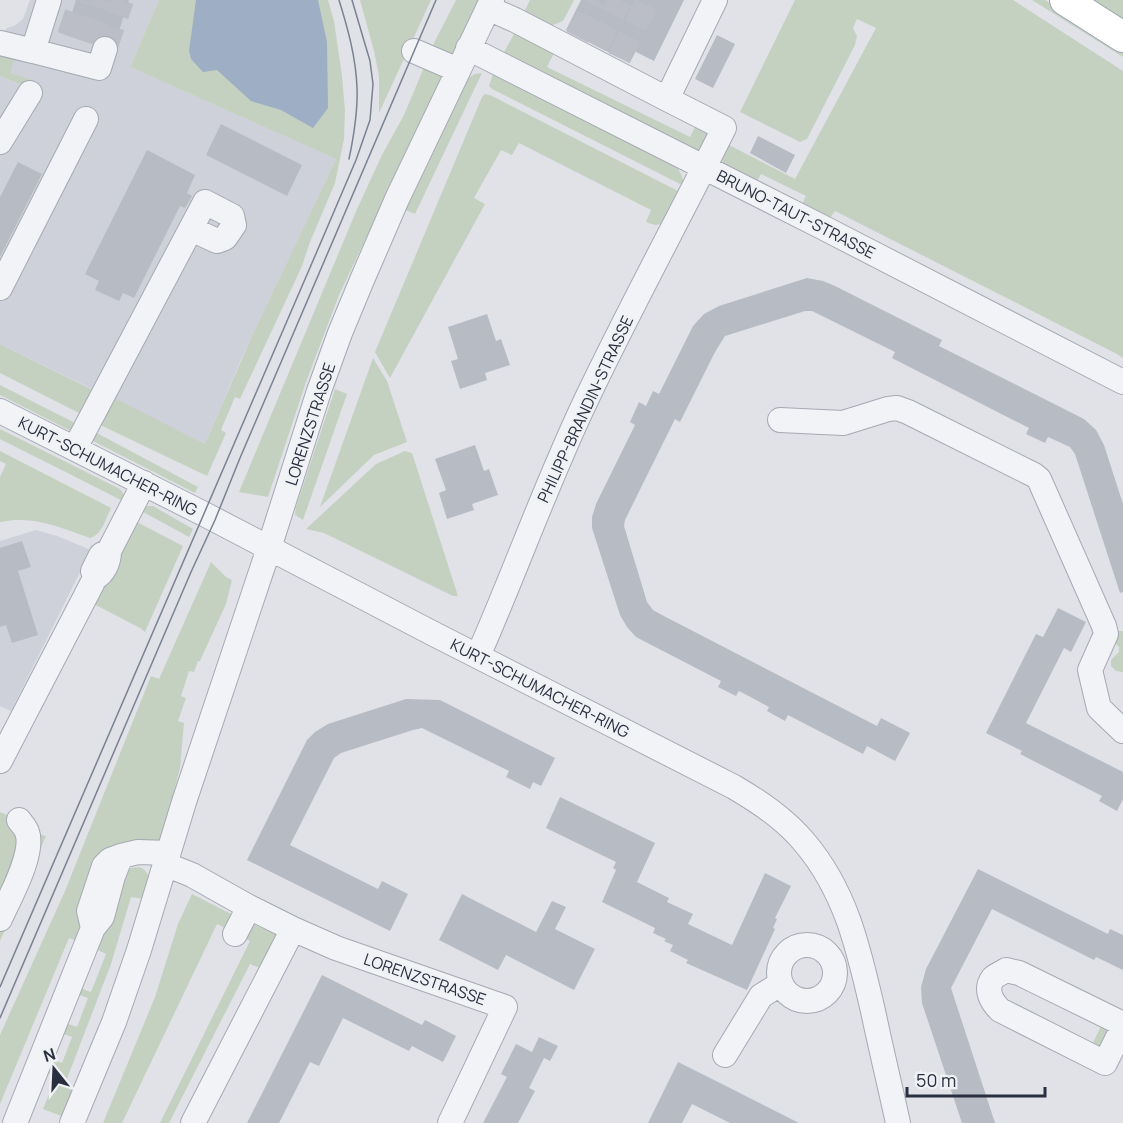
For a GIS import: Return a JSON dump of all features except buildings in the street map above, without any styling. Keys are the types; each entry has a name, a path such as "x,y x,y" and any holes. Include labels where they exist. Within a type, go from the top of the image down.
{"main road":[{"path":"1065,0 1123,37"}],"street":[{"path":"33,51 49,0"},
{"path":"490,4 616,64 667,99 715,0"},
{"name":"LORENZSTRASSE","path":"72,1123 117,1012 139,950 319,391 340,333 397,199 490,4"},
{"path":"0,43 33,51 81,49"},
{"name":"BRUNO-TAUT-STRASSE","path":"468,48 1123,382"},
{"path":"414,51 458,70"},
{"path":"0,142 30,93"},
{"name":"PHILIPP-BRANDIN-STRASSE","path":"478,656 556,466 588,397 724,128 667,99"},
{"path":"0,288 87,119"},
{"path":"75,448 191,229"},
{"path":"780,420 843,423 897,408 1034,475 1039,480 1104,626 1106,634 1090,670 1099,708 1123,731"},
{"name":"KURT-SCHUMACHER-RING","path":"0,411 734,787 764,805 799,836 811,850 829,876 844,906 860,958 898,1123"},
{"path":"0,761 95,578 93,571 101,555 110,551 144,483"},
{"path":"0,919 25,864 28,846 27,832 19,820"},
{"path":"15,1123 93,928 102,917 121,856 138,852 167,858"},
{"name":"LORENZSTRASSE","path":"167,858 249,907 336,948 505,1007 450,1123"},
{"path":"235,934 249,907"},
{"path":"193,1123 293,929"},
{"path":"1006,970 1019,973 1123,1026 1105,1063 1000,1010 992,1001 989,989 994,978 1006,970"},
{"path":"725,1055 761,996 780,984"}],"shaded area":[{"path":"30,0 159,0 130,67 336,159 243,355 205,444 0,344 0,76 28,88 32,81 10,73 0,39 7,28 23,19"},
{"path":"36,530 91,550 11,711 0,706 0,541"}],"green space":[{"path":"159,0 328,0 334,21 342,76 345,111 344,139 335,183 302,266 240,399 235,397 221,430 226,433 207,476 94,422 108,395 205,444 251,338 336,159 130,67"},
{"path":"360,0 431,0 379,113 379,76"},
{"path":"456,0 479,0 339,295 306,382 268,497 239,492 357,209 404,115 435,41"},
{"path":"530,0 574,0 563,21 550,26 523,14"},
{"path":"795,0 1013,0 1123,71 1123,358 835,211 828,221 800,208 806,196 761,174 755,185 724,166 721,156 725,143 795,179 876,28 857,19 853,28 857,36 855,45 807,139 800,142 740,112"},
{"path":"1032,0 1045,0 1123,49 1123,57"},
{"path":"1082,0 1123,0 1123,26"},
{"path":"515,32 555,51 547,67 690,137 696,125 707,131 710,137 705,149 697,152 502,56"},
{"path":"0,53 15,57 10,73 32,80 29,88 0,76"},
{"path":"482,73 415,214 403,209 468,78"},
{"path":"493,74 677,167 684,186 492,89 489,86"},
{"path":"485,94 682,193 670,218 654,225 646,222 651,210 519,143 512,155 501,150 474,198 485,204 390,378 375,352"},
{"path":"0,344 95,391 83,415 0,373"},
{"path":"373,358 387,381 407,442 374,455 320,507"},
{"path":"0,385 79,425 71,431 0,395"},
{"path":"335,389 347,394 303,520 295,515 296,507"},
{"path":"0,429 120,489 123,493 123,501 0,439"},
{"path":"93,431 198,487 195,493 93,441"},
{"path":"0,451 111,508 101,530 90,538 35,521 0,522 0,477 6,464 0,461"},
{"path":"405,451 412,453 458,596 453,596 324,533 306,529 376,464"},
{"path":"147,506 153,506 193,529 189,537 143,512"},
{"path":"133,520 183,546 145,632 92,603"},
{"path":"211,562 232,580 226,604 194,672 189,671 181,696 186,698 178,721 184,723 180,768 162,838 158,842 119,851 79,942 69,938 0,1104 0,1035 65,891 151,676 159,679"},
{"path":"1114,631 1123,631 1123,672 1116,671 1111,666 1111,660 1119,652 1119,647 1113,641"},
{"path":"0,812 19,820 27,832 46,836 0,941"},
{"path":"139,867 147,873 148,885 143,899 131,897 111,964 65,1084 76,1089 64,1117 43,1109 56,1077 45,1072 51,1059 62,1063 72,1037 61,1033 65,1023 77,1027 88,998 77,994 80,988 91,992 106,954 96,949 124,874 131,868"},
{"path":"192,894 235,916 229,930 217,924 122,1123 103,1123 155,997 178,924"},
{"path":"251,923 279,936 260,968 250,964 169,1123 160,1123 250,941 242,937"},
{"path":"1102,1024 1109,1032 1104,1044 1098,1048 1091,1047"}],"water":[{"path":"196,0 318,0 327,42 328,108 313,128 281,110 251,101 217,70 203,72 191,59 189,51"}],"tunnel":[{"path":"69,36 81,0"},
{"path":"87,42 102,0"},
{"path":"105,49 122,0"},
{"path":"577,37 596,0"},
{"path":"596,46 620,0"},
{"path":"619,58 648,0"}],"tram line":[{"path":"339,0 351,44 356,77 356,115 349,159"},
{"path":"0,987 356,160 370,120 373,84 370,61 352,0"},
{"path":"0,1018 436,0"}]}
